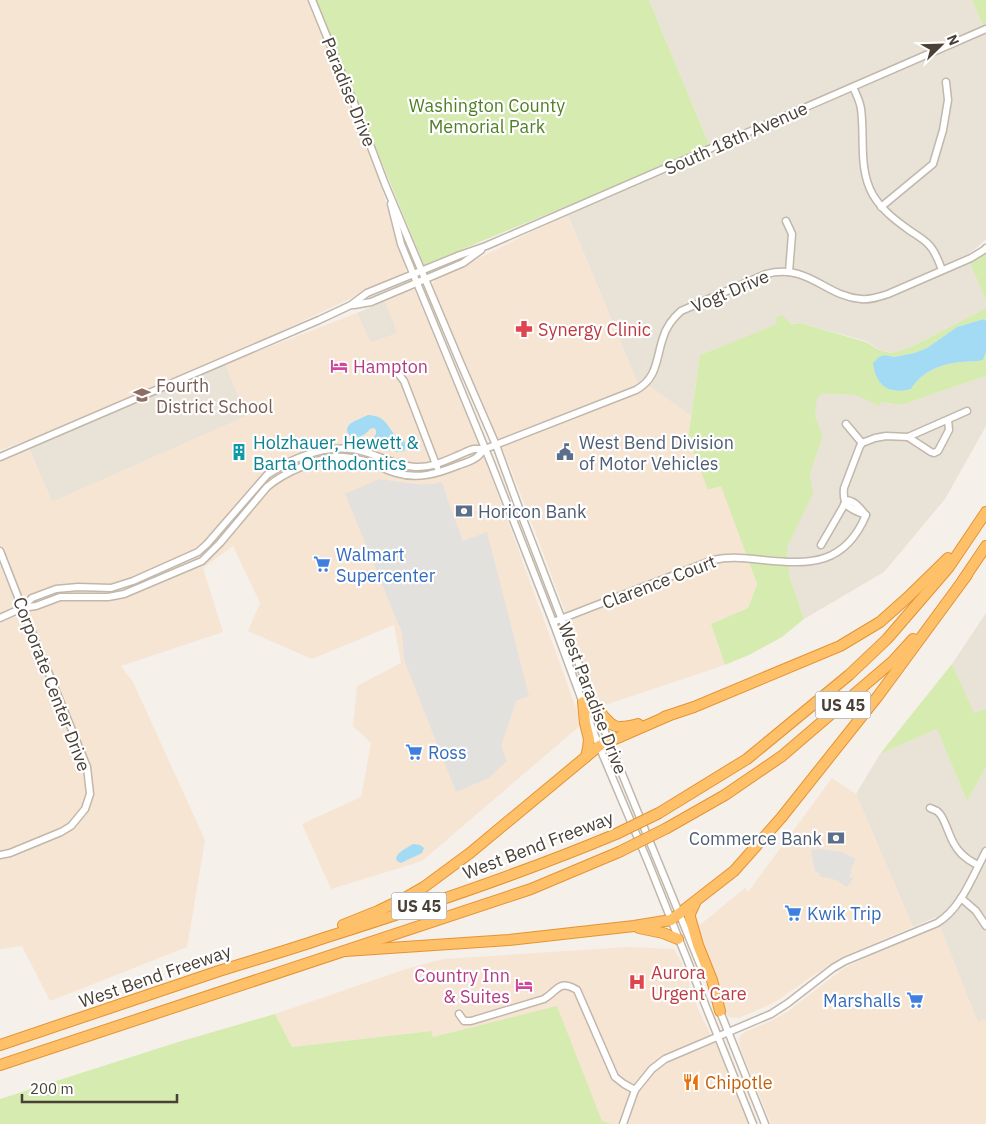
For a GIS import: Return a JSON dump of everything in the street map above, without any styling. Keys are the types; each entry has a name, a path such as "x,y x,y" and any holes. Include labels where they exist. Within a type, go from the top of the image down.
{"highway":[{"name":"West Bend Freeway","path":"0,1045 451,896 571,853 616,834 658,813 747,759 849,675 887,639 948,568 986,512"},
{"path":"220,971 261,954 350,923 414,893 470,853 604,744 840,646 880,622 941,566 971,533"},
{"name":"West Bend Freeway","path":"0,1065 531,888 619,852 667,828 725,795 782,756 893,661 967,575 986,546"},
{"path":"345,951 509,940 671,920 734,871 782,818 878,696 967,575"},
{"path":"582,702 589,739 586,758"},
{"path":"596,707 610,725 619,728 668,716"},
{"path":"696,900 690,917 698,945 712,980 720,1011"},
{"path":"634,926 663,932 678,939"}],"street":[{"name":"Paradise Drive","path":"312,0 385,184 422,271"},
{"name":"South 18th Avenue","path":"0,457 351,305 367,293 486,246 986,29"},
{"path":"881,207 933,164 943,130 948,100 946,82"},
{"path":"853,87 860,107 863,165 872,194 891,217 930,246 936,254 942,270"},
{"name":"Paradise Drive","path":"385,184 401,244 413,274"},
{"path":"786,221 792,234 789,272"},
{"name":"South 18th Avenue","path":"351,305 372,302 463,263 486,246"},
{"name":"Vogt Drive","path":"485,449 639,388 653,372 663,337 674,318 681,311 766,274 789,272 802,274 836,292 862,300 888,294 971,258 986,248"},
{"name":"West Paradise Drive","path":"422,271 496,444 596,707 604,744 648,862 753,1124"},
{"name":"West Paradise Drive","path":"413,274 485,449 553,622 582,702 604,744 680,914 765,1124"},
{"path":"393,367 404,381 438,473"},
{"path":"821,545 843,507 845,500 843,495 844,488 862,443 886,436 908,437 967,411"},
{"path":"908,437 934,453 938,451 949,430 948,420"},
{"path":"846,424 862,443"},
{"path":"22,608 32,598 56,589 78,587 111,588 198,552 267,475 293,461 321,450 339,447 352,448 398,464 415,467 436,464 472,450 485,449"},
{"path":"0,618 22,608 36,606 60,597 108,597 124,594 202,561 274,481 283,475 325,458 361,459 397,473 420,476 438,473 476,458 485,449"},
{"name":"Clarence Court","path":"553,622 713,560 726,557 811,562 823,559 840,550 849,542 861,526 866,515 854,502 845,500"},
{"name":"Corporate Center Drive","path":"0,551 87,767 90,794 85,809 71,826 10,854 0,855"},
{"path":"930,808 940,814 959,852 969,861 978,865"},
{"path":"623,1124 635,1090 652,1069 665,1058 771,1014 845,961 937,923 947,917 961,898 986,851"},
{"path":"961,898 976,911 986,926"},
{"path":"459,1014 464,1020 471,1021 544,999 556,989 569,985 577,990 580,995 615,1077 635,1090"}],"shaded area":[{"path":"0,0 308,0 377,170 395,236 406,265 405,273 256,343 45,434 0,450"},
{"path":"649,0 972,0 984,28 710,147"},
{"path":"986,34 986,239 967,255 986,301 986,308 911,347 892,353 880,350 866,341 800,323 778,324 700,355 691,416 641,381 638,384 568,215"},
{"path":"568,215 641,391 649,385 691,416 688,438 709,490 721,485 757,584 748,608 711,624 725,665 602,706 510,467 432,285 438,278"},
{"path":"414,289 487,464 582,724 422,861 331,889 302,824 361,797 371,743 353,726 357,686 401,663 394,625 312,659 248,631 260,603 233,546 203,568 223,632 121,666 133,682 205,840 187,947 50,1001 22,946 0,949 0,461 29,448 52,502 246,416 225,364 357,313 371,343 397,333 385,301"},
{"path":"385,301 398,333 370,343 357,313"},
{"path":"225,364 247,416 52,502 29,448"},
{"path":"986,376 986,426 945,499 884,572 804,619 789,575 787,548 812,493 810,474 823,436 815,416 816,399 821,394 857,395 879,405 881,402 901,405"},
{"path":"379,479 416,484 441,482 463,541 487,532 529,696 516,701 501,746 507,761 489,778 456,792 404,660 402,633 345,494"},
{"path":"986,613 986,709 974,714 952,664"},
{"path":"937,729 967,801 986,767 986,1019 978,1023 936,917 913,927 856,794 880,754"},
{"path":"832,778 856,794 913,927 840,958 769,1005 739,1018 729,1017 696,928 745,888 748,892"},
{"path":"821,849 843,852 856,859 849,876 853,878 847,887 838,881 820,877 820,874 815,871 811,850"},
{"path":"940,926 978,1022 986,1019 986,1124 771,1124 740,1048 740,1036 787,1012 844,968"},
{"path":"629,947 674,949 682,963 698,1009 719,1051 749,1124 613,1124 602,1122 557,1007 433,1037 430,1031 292,1047 275,1014 406,969 443,959"}],"green space":[{"name":"Washington County Memorial Park","path":"315,0 649,0 710,147 424,265"},
{"path":"972,0 986,0 986,27 984,28"},
{"path":"986,252 986,301 970,263"},
{"path":"986,308 986,321 984,319 957,327 927,348 914,353 894,357 885,355 880,383 894,391 911,389 921,377 941,366 983,360 986,350 986,376 901,405 881,402 879,406 856,395 821,394 817,399 815,416 823,436 810,474 813,493 787,548 789,575 804,619 782,637 751,654 725,665 711,624 748,608 757,584 721,486 708,490 688,438 700,355 777,324 775,318 782,315 791,324 800,323 866,342 879,350 892,353 911,347"},
{"path":"952,664 974,713 986,709 986,767 967,801 937,729 880,754"},
{"path":"557,1006 602,1121 613,1124 0,1124 0,1099 175,1043 275,1014 292,1047 431,1031 433,1037"}],"water":[{"path":"984,319 986,321 986,352 983,360 941,366 921,377 911,389 903,391 896,391 885,387 877,378 873,363 879,357 885,355 894,357 914,353 927,348 957,327"},
{"path":"368,415 382,419 395,435 403,438 406,446 404,451 397,452 375,445 372,440 376,434 374,428 359,437 348,434 347,431 350,424"},
{"path":"413,844 424,848 422,853 401,863 397,861 398,854"}],"place":[{"name":"Synergy Clinic","path":"524,329"},
{"name":"Hampton","path":"339,366"},
{"name":"Fourth District School","path":"142,395"},
{"name":"Holzhauer, Hewett & Barta Orthodontics","path":"239,452"},
{"name":"West Bend Division of Motor Vehicles","path":"565,452"},
{"name":"Horicon Bank","path":"464,511"},
{"name":"Walmart Supercenter","path":"322,564"},
{"name":"Ross","path":"414,752"},
{"name":"Commerce Bank","path":"836,838"},
{"name":"Kwik Trip","path":"793,913"},
{"name":"Aurora Urgent Care","path":"637,982"},
{"name":"Country Inn & Suites","path":"524,985"},
{"name":"Marshalls","path":"915,1000"},
{"name":"Chipotle","path":"691,1082"}]}
